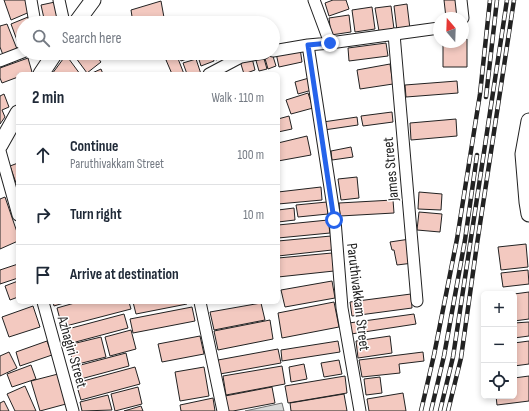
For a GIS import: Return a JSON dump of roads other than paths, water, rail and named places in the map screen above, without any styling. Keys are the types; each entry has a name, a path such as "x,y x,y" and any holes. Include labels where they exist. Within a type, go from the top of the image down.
{"street":[{"path":"31,0 34,16"},
{"path":"59,0 62,16"},
{"path":"81,16 93,0"},
{"path":"314,0 330,43"},
{"path":"461,0 462,12"},
{"path":"280,50 433,29"},
{"name":"James Street","path":"394,34 417,301"},
{"name":"Paruthivakkam Street","path":"308,45 334,220 342,308 360,411"},
{"path":"0,61 16,55"},
{"path":"42,72 50,60"},
{"path":"213,72 236,60"},
{"path":"0,145 16,117"},
{"path":"528,206 526,154 529,121"},
{"path":"0,151 16,208"},
{"name":"Azhagiri Street","path":"44,304 73,411"},
{"path":"200,304 223,411"}],"railway":[{"path":"421,411 434,355 457,239 480,94 490,0"},
{"path":"486,97 497,0"},
{"path":"440,411 453,357 507,0"},
{"path":"448,411 461,358 514,0"},
{"path":"431,411 444,356 465,240 477,155"}]}
